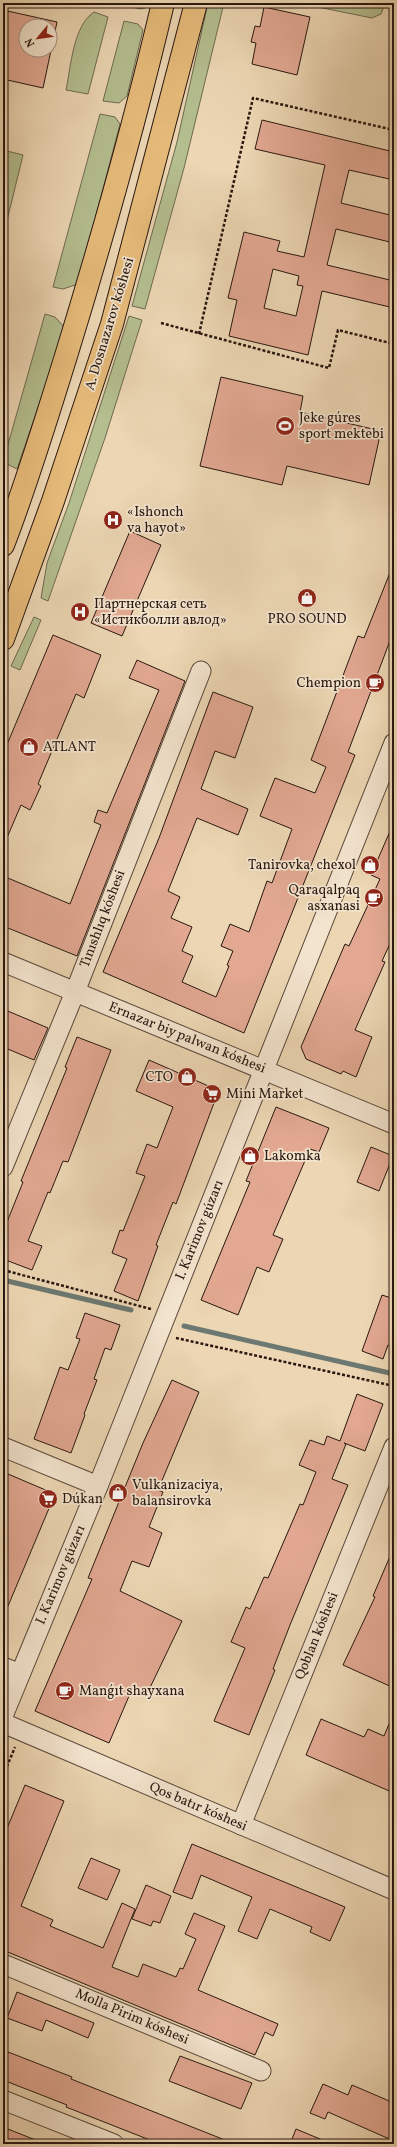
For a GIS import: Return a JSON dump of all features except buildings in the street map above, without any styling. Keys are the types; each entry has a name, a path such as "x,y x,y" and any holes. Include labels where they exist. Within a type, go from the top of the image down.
{"main road":[{"path":"3,545 24,490 84,299 137,115 164,3"},
{"name":"A. Dosnazarov kóshesi","path":"3,639 53,501 112,324 196,3"}],"street":[{"name":"Tınıshlıq kóshesi","path":"3,1167 201,671"},
{"name":"I. Karimov gúzarı","path":"3,1716 11,1670 98,1486 394,743"},
{"name":"Ernazar biy palwan kóshesi","path":"3,962 394,1124"},
{"path":"3,1447 98,1486"},
{"name":"Qoblan kóshesi","path":"241,1825 394,1447"},
{"name":"Qos batır kóshesi","path":"3,1723 394,1890"},
{"name":"Molla Pirim kóshesi","path":"3,1964 260,2071"},
{"path":"3,2100 114,2144"}],"path":[{"path":"199,334 253,98 394,130"},
{"path":"161,323 329,368 338,330 394,344"},
{"path":"3,1270 167,1313"},
{"path":"157,1335 394,1386"}],"green space":[{"path":"127,3 149,3 148,7 141,9 126,6"},
{"path":"208,3 224,3 184,168 145,309 132,306 177,142"},
{"path":"298,3 371,3 384,6 381,14 372,18"},
{"path":"94,12 108,17 88,94 66,90 77,37 87,18"},
{"path":"124,21 138,24 143,30 127,96 119,103 103,101"},
{"path":"100,114 115,117 120,124 78,284 63,289 53,287"},
{"path":"3,150 23,155 3,237"},
{"path":"45,314 55,317 65,328 17,469 3,462"},
{"path":"129,316 142,320 105,438 48,601 41,598 47,563 69,503"},
{"path":"34,617 41,620 20,670 11,666"}],"waterway":[{"path":"3,1280 131,1310"},
{"path":"184,1326 394,1374"}],"place":[{"name":"Jeke gúres sport mektebi","path":"285,426"},
{"name":"«Ishonch va hayot»","path":"113,520"},
{"name":"PRO SOUND","path":"307,598"},
{"name":"Партнерская сеть «Истикболли авлод»","path":"80,612"},
{"name":"Chempion","path":"375,683"},
{"name":"ATLANT","path":"29,747"},
{"name":"Tanirovka, chexol","path":"370,865"},
{"name":"Qaraqalpaq asxanasi","path":"374,898"},
{"name":"СТО","path":"187,1077"},
{"name":"Mini Market","path":"212,1094"},
{"name":"Lakomka","path":"250,1156"},
{"name":"Vulkanizaciya, balansirovka","path":"118,1493"},
{"name":"Dúkan","path":"48,1499"},
{"name":"Manǵıt shayxana","path":"65,1691"}]}
